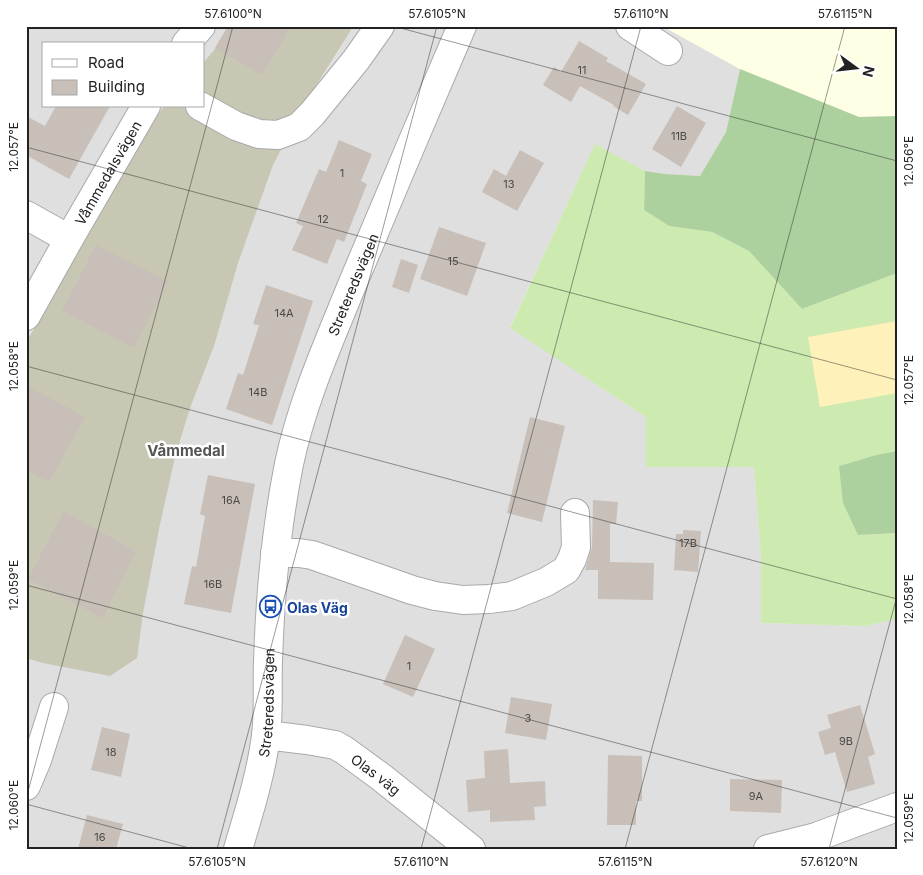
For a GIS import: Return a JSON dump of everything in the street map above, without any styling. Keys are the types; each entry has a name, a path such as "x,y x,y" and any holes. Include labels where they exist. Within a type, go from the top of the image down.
{"street":[{"path":"188,42 201,26"},
{"path":"204,108 236,126 259,134 278,135 299,127 319,106 356,60 380,26"},
{"name":"Streteredsvägen","path":"238,849 260,770 266,735 268,663 275,553 290,463 300,424 315,376 462,26"},
{"path":"630,26 668,51"},
{"name":"Våmmedalsvägen","path":"26,316 145,108"},
{"name":"Våmmedalsvägen","path":"26,215 69,239"},
{"path":"275,553 312,555 403,587 436,596 462,600 512,596 546,582 566,570 576,547 575,513"},
{"path":"26,786 37,760 54,707"},
{"name":"Olas väg","path":"266,735 335,745 344,750 471,849"},
{"path":"768,849 816,837 897,807"},
{"path":"858,822 897,824"}],"shaded area":[{"path":"26,26 662,26 740,69 726,132 700,176 645,171 595,145 510,327 646,417 646,467 754,467 761,558 761,623 865,626 897,619 897,849 26,849"},
{"path":"234,26 344,26 351,30 306,101 273,165 238,263 214,346 190,408 175,457 143,613 137,658 110,676 43,663 26,658 26,343 151,122 163,108 205,108 205,61"},
{"path":"662,26 897,26 897,116 859,117 740,69"}],"green space":[{"path":"740,69 859,117 897,116 897,273 802,309 749,251 712,232 669,226 644,210 645,171 700,176 726,132"},
{"path":"595,144 645,171 644,210 669,226 712,232 749,251 802,309 897,273 897,451 839,466 858,535 897,533 897,619 865,626 761,623 761,558 754,467 646,467 646,417 510,328"},
{"path":"897,451 897,533 858,535 843,503 839,466"}],"sand":[{"path":"897,321 897,393 820,407 808,337"}],"building":[{"path":"228,26 291,26 262,75 215,48"},
{"path":"579,41 608,58 606,61 646,84 628,115 580,86 571,102 543,85 554,67 561,72"},
{"path":"677,106 706,123 681,167 652,149"},
{"path":"55,108 109,108 69,179 26,155 26,116 45,126"},
{"path":"339,140 372,154 361,181 367,184 344,242 337,239 327,264 292,250 303,226 296,223 319,169 326,172"},
{"path":"520,150 544,163 517,211 482,192 494,169 506,176"},
{"path":"439,227 486,243 467,296 420,279"},
{"path":"96,245 168,281 134,348 62,311"},
{"path":"401,259 418,265 409,293 392,287"},
{"path":"266,285 313,301 272,425 226,409 238,373 243,375 259,325 253,324"},
{"path":"26,385 85,417 49,482 26,470"},
{"path":"530,417 565,426 542,522 507,513"},
{"path":"208,475 255,484 231,613 184,604 192,566 196,567 205,516 200,514"},
{"path":"593,500 618,502 616,524 610,524 610,562 654,563 653,600 598,599 598,570 585,570 592,547"},
{"path":"64,511 136,552 103,618 28,579"},
{"path":"683,530 701,531 698,572 674,570 676,534 683,534"},
{"path":"405,635 435,649 413,697 383,684"},
{"path":"511,697 552,704 546,740 505,733"},
{"path":"860,705 875,754 868,757 875,784 847,792 835,752 825,755 818,732 831,728 827,715"},
{"path":"102,727 130,734 121,777 91,770"},
{"path":"508,749 510,783 545,781 546,806 534,807 535,820 490,822 490,810 468,812 466,780 485,778 484,751"},
{"path":"608,755 642,756 642,801 636,801 636,825 607,825"},
{"path":"730,779 782,780 781,813 730,811"},
{"path":"87,815 123,824 116,849 78,849"}],"place":[{"name":"Olas Väg","path":"271,607"}],"district":[{"name":"Våmmedal","path":"186,450"}]}
